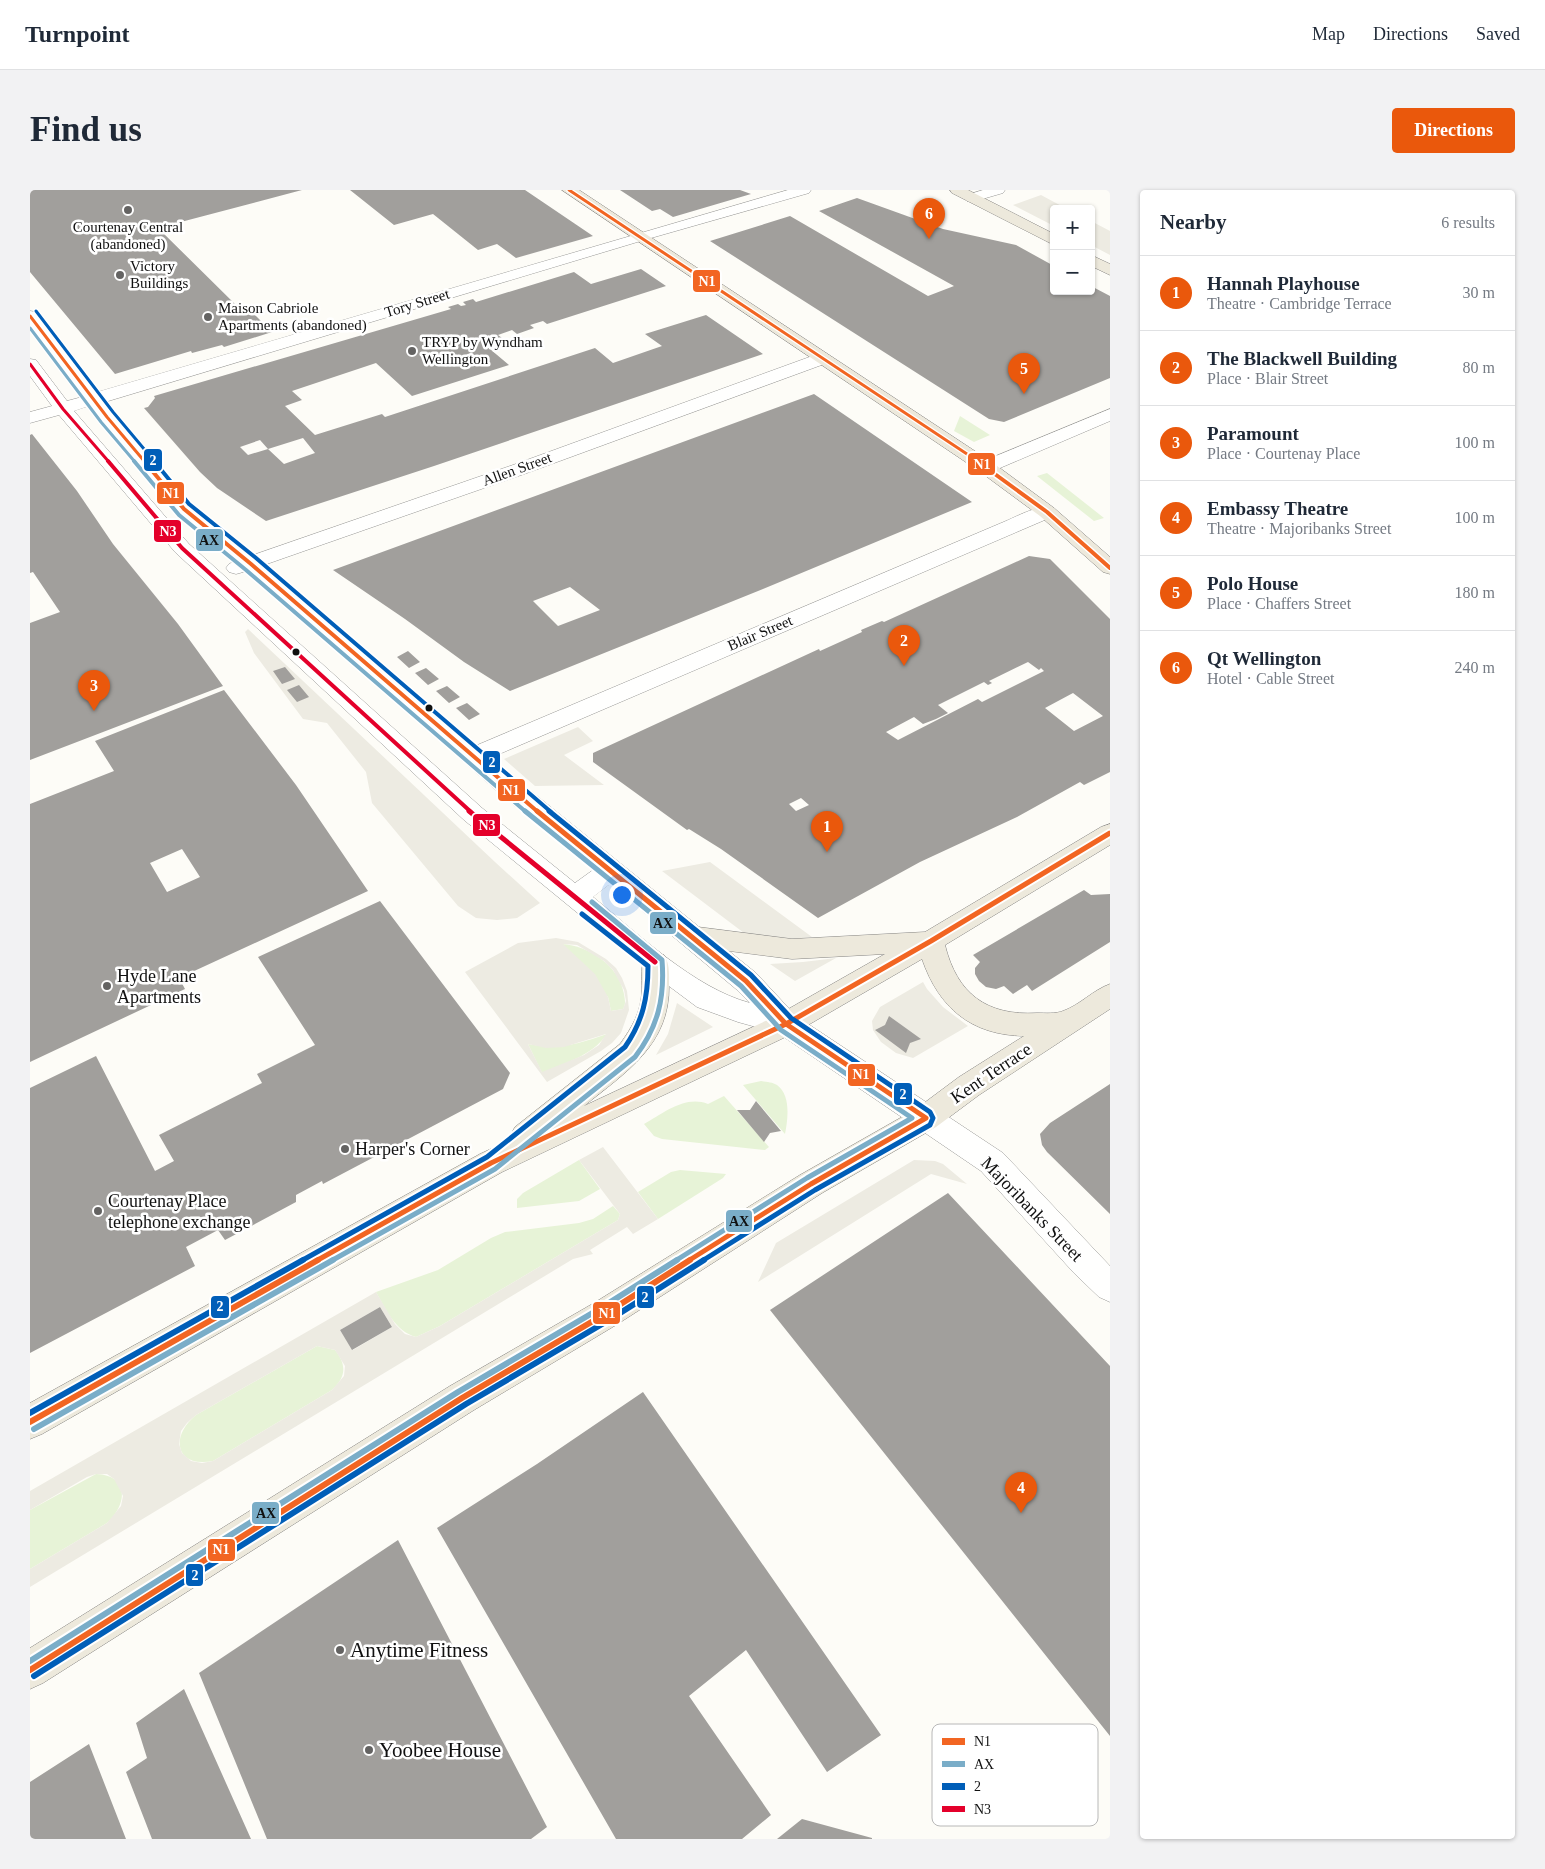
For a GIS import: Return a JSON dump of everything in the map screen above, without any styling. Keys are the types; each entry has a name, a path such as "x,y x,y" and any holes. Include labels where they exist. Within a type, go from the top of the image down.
{"main road":[{"path":"569,190 820,359 986,467 1047,512 1110,568"},
{"path":"957,190 1050,238"},
{"path":"1095,262 1110,270"},
{"path":"30,1422 491,1163 786,1024 930,941 1110,833"},
{"path":"690,936 792,949 930,941"},
{"path":"930,941 934,961 942,979 952,994 967,1008 989,1020 1010,1024 1067,1022"},
{"path":"491,1163 630,1052 651,1022 655,1004 655,962"},
{"name":"Kent Terrace","path":"30,1670 462,1398 605,1314 811,1184 926,1118 969,1086 1110,995"}],"street":[{"name":"Tory Street","path":"30,418 639,237 804,190"},
{"path":"972,198 998,190"},
{"path":"30,316 184,509 251,564 473,756 753,987 786,1024"},
{"name":"Allen Street","path":"212,576 251,564 510,472 820,359"},
{"path":"30,364 62,408 178,543 366,718 473,814 655,962 707,999 738,1011 786,1024"},
{"path":"986,467 1110,414"},
{"name":"Blair Street","path":"473,756 1047,512"},
{"path":"574,897 611,870"},
{"name":"Majoribanks Street","path":"786,1024 992,1162 1085,1263 1110,1287"}],"green space":[{"path":"960,416 990,435 974,442 954,431"},
{"path":"1047,473 1104,518 1094,521 1037,476"},
{"path":"562,944 592,953 609,966 621,984 625,1000 623,1009 611,1011 608,997"},
{"path":"607,1034 601,1042 586,1053 542,1073 528,1044 539,1046 568,1045"},
{"path":"761,1081 775,1084 785,1095 787,1121 785,1134 743,1085"},
{"path":"724,1096 769,1147 765,1150 662,1139 654,1136 644,1124 683,1103 699,1102 708,1104"},
{"path":"579,1160 600,1189 579,1201 517,1208 517,1199 523,1193"},
{"path":"680,1170 726,1174 723,1178 658,1219 638,1192 671,1172"},
{"path":"613,1206 620,1214 618,1220 440,1326 416,1337 402,1330 397,1325 376,1292 438,1270 491,1238 505,1232 579,1223 593,1219"},
{"path":"317,1346 335,1350 342,1361 342,1376 332,1390 213,1461 201,1462 191,1460 184,1455 180,1449 182,1432 196,1415"},
{"path":"96,1474 115,1479 120,1485 121,1499 114,1515 107,1523 30,1569 30,1510"}],"shaded area":[{"path":"1041,195 1060,205 1050,205 1050,224 1013,205"},
{"path":"1095,223 1110,231 1110,255 1095,247"},
{"path":"248,629 540,903 517,918 497,920 476,918 458,906 372,803 366,772 327,723 303,719 254,653 245,632"},
{"path":"578,727 593,741 564,755 604,785 535,786 504,759"},
{"path":"710,862 812,937 793,939 744,933 662,871"},
{"path":"556,938 578,942 606,959 616,968 627,991 629,1010 621,1033 601,1051 547,1082 465,972 518,943","holes":["563,944 577,945 604,961 613,970 624,990 626,1001 623,1009 611,1011 608,997 595,974","606,1034 599,1045 584,1055 542,1072 528,1044 546,1048 564,1047"]},
{"path":"836,958 795,981 770,964 803,962"},
{"path":"923,982 943,1007 968,1026 913,1058 896,1053 881,1042 873,1030 872,1021 880,1007"},
{"path":"677,1003 713,1027 656,1055 668,1034"},
{"path":"603,1147 658,1219 633,1234 627,1227 590,1250 593,1254 573,1259 30,1587 30,1569 107,1523 121,1506 123,1496 114,1479 107,1474 96,1474 87,1477 30,1510 30,1491 376,1292 395,1324 405,1334 416,1337 440,1326 618,1220 620,1214 579,1160","holes":["380,1307 392,1327 353,1350 340,1330","317,1346 335,1350 345,1366 344,1376 332,1390 213,1461 202,1463 191,1461 182,1453 179,1444 181,1431 196,1415"]},
{"path":"914,1160 935,1161 943,1164 967,1184 931,1174 758,1282 776,1243"}],"building":[{"path":"30,190 302,190 158,228 237,306 244,304 272,332 224,347 222,345 192,353 191,351 115,374 30,272"},
{"path":"350,190 525,190 593,236 516,258 497,244 478,250 433,214 394,225"},
{"path":"620,190 740,190 751,194 673,217 660,209 652,211"},
{"path":"857,198 943,229 1016,245 1050,264 1050,295 1095,295 1095,288 1110,296 1110,378 1004,422 989,419 710,241 790,216 928,296 954,286 819,211"},
{"path":"641,269 666,286 547,324 543,321 530,325 534,328 517,334 512,330 498,335 502,338 484,344 509,365 412,396 376,363 292,391 302,400 285,406 315,435 382,414 385,417 595,348 613,363 662,346 645,334 706,315 763,354 266,521 217,488 200,472 144,408 148,407 155,398 154,396 451,309 448,307 458,304 461,306 466,305 463,302 473,299 476,302 574,272 591,284","holes":["303,438 315,453 284,464 268,449","260,440 268,449 248,455 240,447"]},
{"path":"814,394 972,502 510,691 464,662 333,570","holes":["570,587 600,610 558,626 533,601"]},
{"path":"32,434 77,491 113,544 178,624 223,686 30,760 30,623 60,612 33,572 30,573 30,435"},
{"path":"1029,556 1050,559 1110,619 1110,772 1084,785 1080,782 1017,817 920,862 818,918 721,849 689,829 687,830 593,762 593,753 819,649 820,651 862,632 861,630 882,621 884,622","holes":["1028,662 1039,670 1041,668 1044,671 982,702 978,699 898,740 886,732 914,717 923,724 936,719 948,713 938,705 984,682 988,685 992,683 989,681","1073,693 1103,716 1074,731 1045,708","801,798 809,805 796,811 789,804"]},
{"path":"408,651 420,662 409,668 397,657"},
{"path":"285,667 295,679 282,684 273,671"},
{"path":"426,668 439,679 428,685 415,673"},
{"path":"299,685 309,697 297,702 287,690"},
{"path":"447,686 460,697 449,703 436,691"},
{"path":"224,690 296,785 368,891 179,978 185,989 30,1062 30,804 114,771 95,741","holes":["182,849 200,877 167,892 150,863"]},
{"path":"467,703 480,714 469,720 456,708"},
{"path":"1084,890 1091,895 1110,894 1110,942 1032,991 1027,985 1013,994 1004,986 996,989 986,987 979,981 975,974 975,968 980,962 973,955"},
{"path":"380,901 510,1073 503,1089 323,1184 322,1181 296,1195 296,1202 225,1240 218,1230 186,1247 195,1266 30,1353 30,1088 96,1056 155,1171 174,1161 159,1135 262,1083 257,1074 315,1045 258,957"},
{"path":"889,1016 921,1039 910,1043 906,1053 875,1030 885,1025"},
{"path":"1110,1084 1110,1214 1047,1152 1042,1145 1040,1134 1050,1123"},
{"path":"756,1101 781,1131 770,1133 764,1142 737,1110 750,1110"},
{"path":"948,1193 1110,1366 1110,1736 770,1310"},
{"path":"380,1307 392,1327 352,1350 340,1330"},
{"path":"643,1392 881,1735 827,1772 746,1650 689,1696 771,1815 742,1839 616,1839 437,1528 537,1464"},
{"name":"Yoobee House","path":"398,1540 547,1827 531,1839 267,1839 199,1673"},
{"path":"184,1689 251,1839 152,1839 126,1772 147,1758 136,1723"},
{"path":"89,1744 126,1839 30,1839 30,1782"},
{"path":"802,1819 872,1838 872,1839 777,1839"}],"transit line":[{"name":"N1","path":"569,190 986,467 1047,512 1110,568"},
{"name":"2","path":"34,1676 466,1404 609,1320 815,1190 930,1125 933,1118 930,1112 791,1018 751,975 519,786 256,558 189,504 113,412 36,311"},
{"name":"N1","path":"30,316 107,417 184,509 251,564 514,792 746,981 786,1024 926,1118 811,1184 605,1314 462,1398 30,1670"},
{"name":"AX","path":"30,328 101,422 179,515 246,570 509,798 741,986 781,1030 912,1118 807,1178 601,1308 458,1392 30,1661"},
{"name":"N3","path":"30,364 63,409 182,548 473,814 655,962"},
{"name":"N1","path":"30,1422 491,1163 786,1024 931,941 1110,833"},
{"name":"AX","path":"34,1429 495,1169 635,1057 644,1046 656,1023 662,1000 662,960 592,902"},
{"name":"2","path":"30,1413 487,1157 625,1047 642,1018 646,999 648,966 582,914"}],"place":[{"name":"Courtenay Central (abandoned)","path":"128,210"},
{"name":"Qt Wellington","path":"929,239"},
{"name":"Victory Buildings","path":"120,275"},
{"name":"Maison Cabriole Apartments (abandoned)","path":"208,317"},
{"name":"TRYP by Wyndham Wellington","path":"412,351"},
{"name":"Polo House","path":"1024,394"},
{"name":"The Blackwell Building","path":"904,666"},
{"name":"Paramount","path":"94,711"},
{"name":"Hannah Playhouse","path":"827,852"},
{"name":"Hyde Lane Apartments","path":"107,986"},
{"name":"Harper's Corner","path":"345,1149"},
{"name":"Courtenay Place telephone exchange","path":"98,1211"},
{"name":"Embassy Theatre","path":"1021,1513"},
{"name":"Anytime Fitness","path":"340,1650"},
{"name":"Yoobee House","path":"369,1750"}]}
